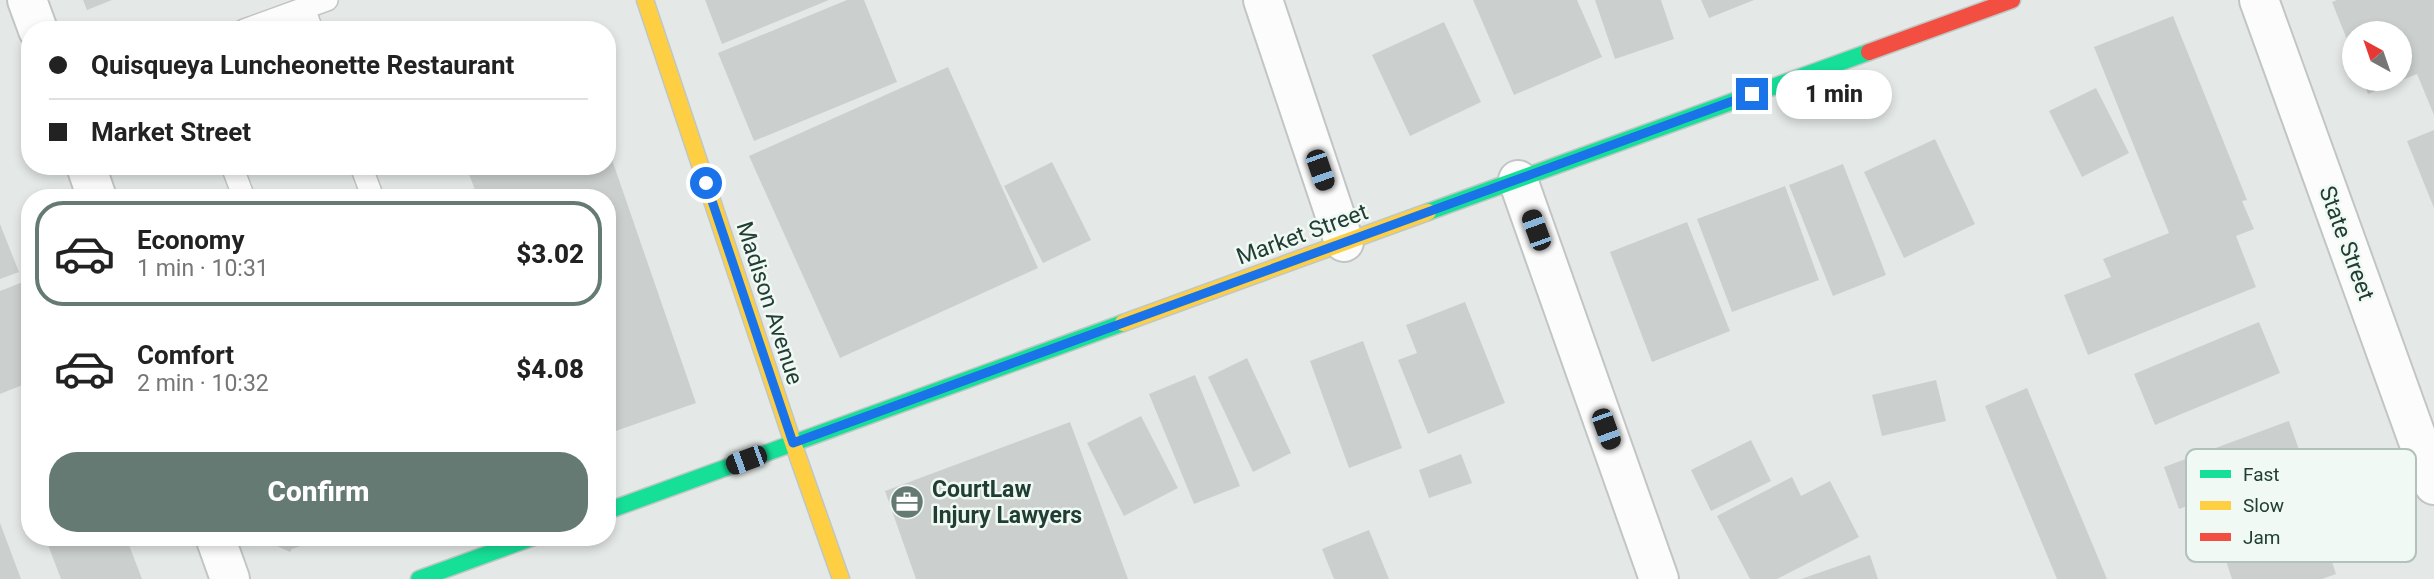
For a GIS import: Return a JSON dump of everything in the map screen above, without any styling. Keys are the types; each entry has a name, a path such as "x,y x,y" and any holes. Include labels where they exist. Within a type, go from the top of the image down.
{"street":[{"path":"27,0 35,21"},
{"name":"Madison Avenue","path":"645,0 841,579"},
{"path":"1263,0 1344,242"},
{"name":"Market Street","path":"616,508 2012,0"},
{"name":"State Street","path":"2259,0 2434,485"},
{"path":"1518,180 1659,579"},
{"path":"218,546 230,579"},
{"path":"419,579 509,546"}],"lane":[{"path":"269,21 327,0"},
{"path":"304,8 309,21"}],"building":[{"path":"83,0 112,0 87,10"},
{"path":"705,0 829,0 722,44"},
{"path":"847,0 864,0 897,82 754,141 718,53"},
{"path":"1473,0 1577,0 1602,57 1514,95"},
{"path":"1595,0 1661,0 1674,39 1615,59"},
{"path":"1701,0 1754,0 1709,18"},
{"path":"2434,0 2434,115 2417,74 2412,76 2412,21 2342,21 2342,27 2332,2"},
{"path":"2173,16 2247,200 2242,201 2254,229 2236,236 2256,287 2088,355 2064,295 2111,277 2103,259 2169,233 2094,47"},
{"path":"1444,22 1481,102 1410,136 1372,55"},
{"path":"948,67 1038,268 840,358 749,156"},
{"path":"2096,88 2129,153 2082,177 2049,111"},
{"path":"2434,130 2434,208 2407,141"},
{"path":"1935,139 1975,224 1904,258 1864,172"},
{"path":"1052,162 1091,240 1043,263 1004,186"},
{"path":"1843,164 1886,275 1833,296 1789,185"},
{"path":"616,171 696,403 616,431 616,189 475,189 469,175 616,175"},
{"path":"1785,186 1819,280 1732,312 1697,219"},
{"path":"1687,222 1730,331 1652,362 1610,252"},
{"path":"0,224 19,272 0,279"},
{"path":"21,283 21,386 0,394 0,291"},
{"path":"1465,302 1505,403 1428,434 1398,360 1417,353 1406,325"},
{"path":"2259,322 2280,373 2155,425 2134,374"},
{"path":"1363,341 1402,448 1349,468 1310,361"},
{"path":"1247,358 1291,453 1253,472 1208,377"},
{"path":"1195,375 1240,486 1194,504 1149,394"},
{"path":"1936,380 1946,421 1882,436 1872,395"},
{"path":"2027,388 2107,579 2057,579 1985,406"},
{"path":"1141,416 1178,488 1124,516 1087,443"},
{"path":"2289,421 2299,449 2213,449"},
{"path":"1070,422 1128,579 916,579 885,491"},
{"path":"1751,440 1771,481 1711,511 1691,470"},
{"path":"1461,454 1472,483 1429,498 1419,470"},
{"path":"2186,459 2186,507 2179,509 2164,467"},
{"path":"1792,477 1801,496 1830,481 1859,537 1777,579 1750,579 1717,516"},
{"path":"0,523 21,579 0,579"},
{"path":"1369,530 1389,579 1334,579 1322,549"},
{"path":"48,546 129,546 142,579 61,579"},
{"path":"277,546 300,546 290,552"},
{"path":"1870,555 1878,579 1801,579"},
{"path":"2226,562 2332,562 2336,574 2322,579 2232,579"}],"traffic: fast":[{"path":"1428,212 1869,52"},
{"path":"616,508 1123,323"},
{"path":"419,579 509,546"}],"traffic: slow":[{"path":"645,0 841,579"},
{"path":"1123,323 1428,212"}],"traffic: jam":[{"path":"1869,52 2012,0"}],"place":[{"name":"CourtLaw Injury Lawyers","path":"907,502"}],"route":[{"path":"706,183 793,443 1752,94"}]}
